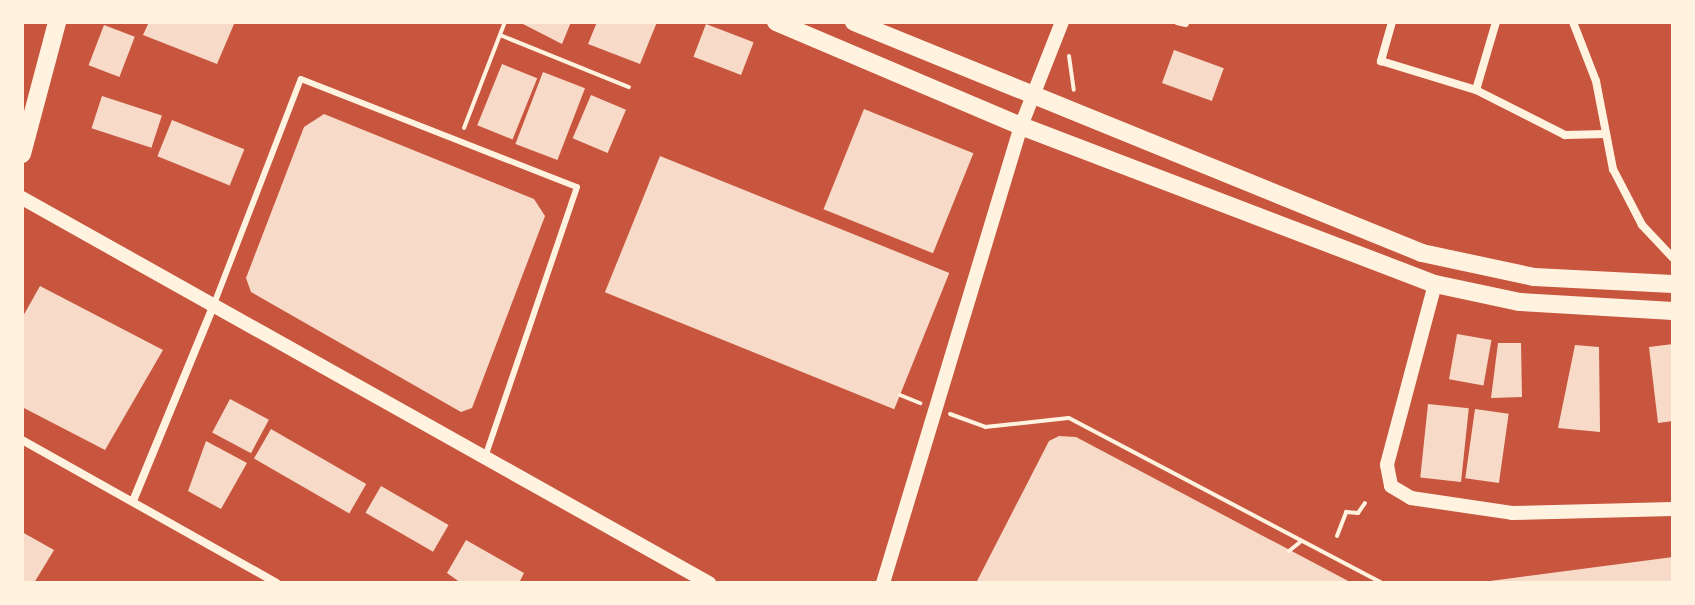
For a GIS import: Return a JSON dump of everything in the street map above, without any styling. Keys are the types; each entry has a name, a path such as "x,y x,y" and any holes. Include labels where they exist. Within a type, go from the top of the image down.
{"main road":[{"path":"22,154 57,22"},
{"path":"776,22 1021,126 1435,284 1520,302 1673,311"},
{"path":"854,22 1422,253 1534,277 1673,284"}],"street":[{"path":"883,583 1021,126 1062,22"},
{"path":"1392,22 1381,61 1476,90 1565,135 1606,134"},
{"path":"1476,90 1496,22"},
{"path":"1573,22 1596,81 1613,169 1642,225 1673,258"},
{"path":"22,198 709,583"},
{"path":"1435,284 1387,465 1391,486 1411,498 1512,513 1673,509"},
{"path":"133,501 214,304"},
{"path":"22,440 277,583"}],"lane":[{"path":"1177,22 1186,24"},
{"path":"214,304 301,79 577,187 485,457"}],"path":[{"path":"463,131 505,22"},
{"path":"500,35 629,87"},
{"path":"1070,47 1074,97"},
{"path":"900,395 928,406"},
{"path":"942,411 985,427 1069,418 1382,583"},
{"path":"1337,536 1346,512 1358,513 1365,503"},
{"path":"1289,551 1300,542"}],"building":[{"path":"149,22 234,24 217,64 143,35"},
{"path":"519,22 571,22 562,44"},
{"path":"597,22 657,22 640,64 588,44"},
{"path":"706,24 754,42 741,75 693,57"},
{"path":"104,25 135,37 119,77 89,65"},
{"path":"1174,50 1224,68 1212,101 1162,83"},
{"path":"502,64 537,78 513,139 477,125"},
{"path":"543,72 585,88 557,160 515,144"},
{"path":"591,95 626,110 608,153 573,138"},
{"path":"102,96 162,115 151,148 91,128"},
{"path":"864,109 973,153 933,253 824,209"},
{"path":"324,114 534,199 545,216 472,408 461,412 251,292 246,278 304,127"},
{"path":"172,120 244,149 230,185 157,156"},
{"path":"660,156 949,273 894,409 605,292"},
{"path":"40,286 163,350 105,450 22,407 22,318"},
{"path":"1457,334 1491,340 1483,385 1449,379"},
{"path":"1498,343 1521,343 1522,397 1491,398"},
{"path":"1673,344 1673,421 1658,423 1649,347"},
{"path":"1575,345 1599,347 1600,432 1558,428"},
{"path":"230,399 269,420 251,453 212,433"},
{"path":"1428,404 1469,408 1461,482 1420,478"},
{"path":"1475,409 1509,414 1499,483 1465,478"},
{"path":"271,429 366,484 349,513 254,458"},
{"path":"1059,436 1076,437 1352,583 976,583 1049,441"},
{"path":"206,441 247,463 221,509 188,491"},
{"path":"381,486 449,525 433,552 366,513"},
{"path":"22,532 54,550 34,583 22,583"},
{"path":"466,540 524,573 519,583 461,583 447,573"},
{"path":"1673,557 1673,583 1490,583 1490,581"}]}
